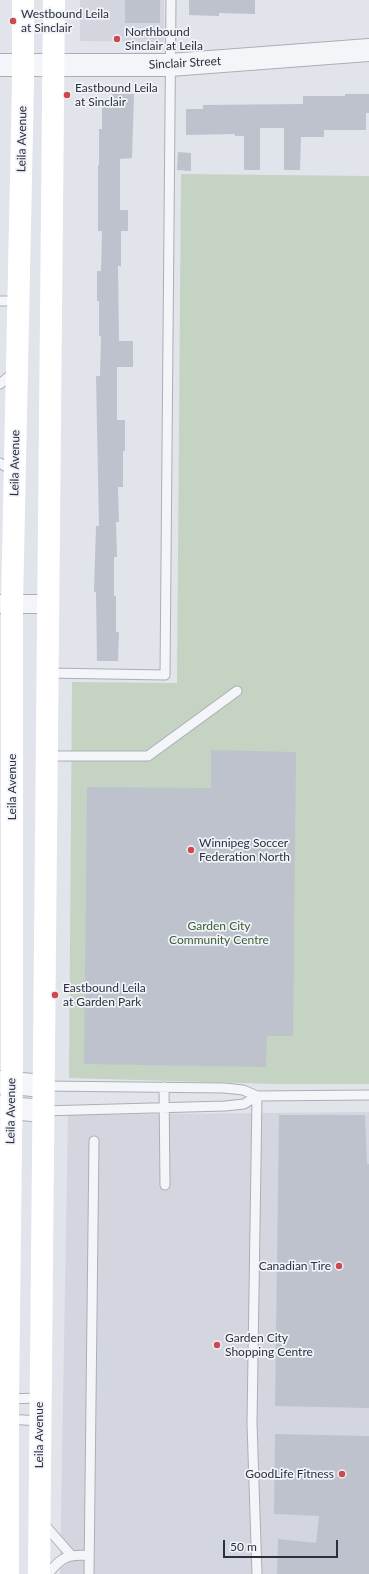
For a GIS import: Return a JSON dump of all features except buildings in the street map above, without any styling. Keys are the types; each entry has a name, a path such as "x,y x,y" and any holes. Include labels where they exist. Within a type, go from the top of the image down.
{"main road":[{"name":"Leila Avenue","path":"8,1574 4,1471 6,604 8,468 17,370 9,301 23,65 23,0"},
{"name":"Leila Avenue","path":"39,1574 42,1086 49,604 54,0"}],"street":[{"name":"Sinclair Street","path":"0,65 170,65 369,50"},
{"path":"6,604 49,604"},
{"path":"6,1083 42,1086"},
{"path":"5,1108 42,1111"}],"lane":[{"path":"48,673 165,675 170,0"},
{"path":"0,384 17,370"},
{"path":"47,756 148,756 237,691"},
{"path":"42,1086 164,1087 244,1090 256,1096 369,1095"},
{"path":"164,1087 165,1186"},
{"path":"42,1111 164,1108 244,1104 256,1096"},
{"path":"256,1096 252,1423 257,1574"},
{"path":"89,1574 94,1141"},
{"path":"4,1409 40,1398"},
{"path":"4,1409 40,1420"},
{"path":"39,1517 71,1555"},
{"path":"48,1574 57,1563 71,1555 89,1555"}],"shaded area":[{"path":"80,0 164,0 164,42 80,41"},
{"name":"Garden City Shopping Centre","path":"369,1112 369,1574 60,1574 68,1115"}],"green space":[{"name":"Garden City Community Centre","path":"181,174 369,176 369,1084 274,1084 69,1078 72,682 177,683"}],"place":[{"name":"Westbound Leila at Sinclair","path":"13,21"},
{"name":"Northbound Sinclair at Leila","path":"117,39"},
{"name":"Eastbound Leila at Sinclair","path":"67,95"},
{"name":"Winnipeg Soccer Federation North","path":"191,850"},
{"name":"Eastbound Leila at Garden Park","path":"55,995"},
{"name":"Canadian Tire","path":"339,1266"},
{"name":"Garden City Shopping Centre","path":"217,1345"},
{"name":"GoodLife Fitness","path":"342,1474"}]}
